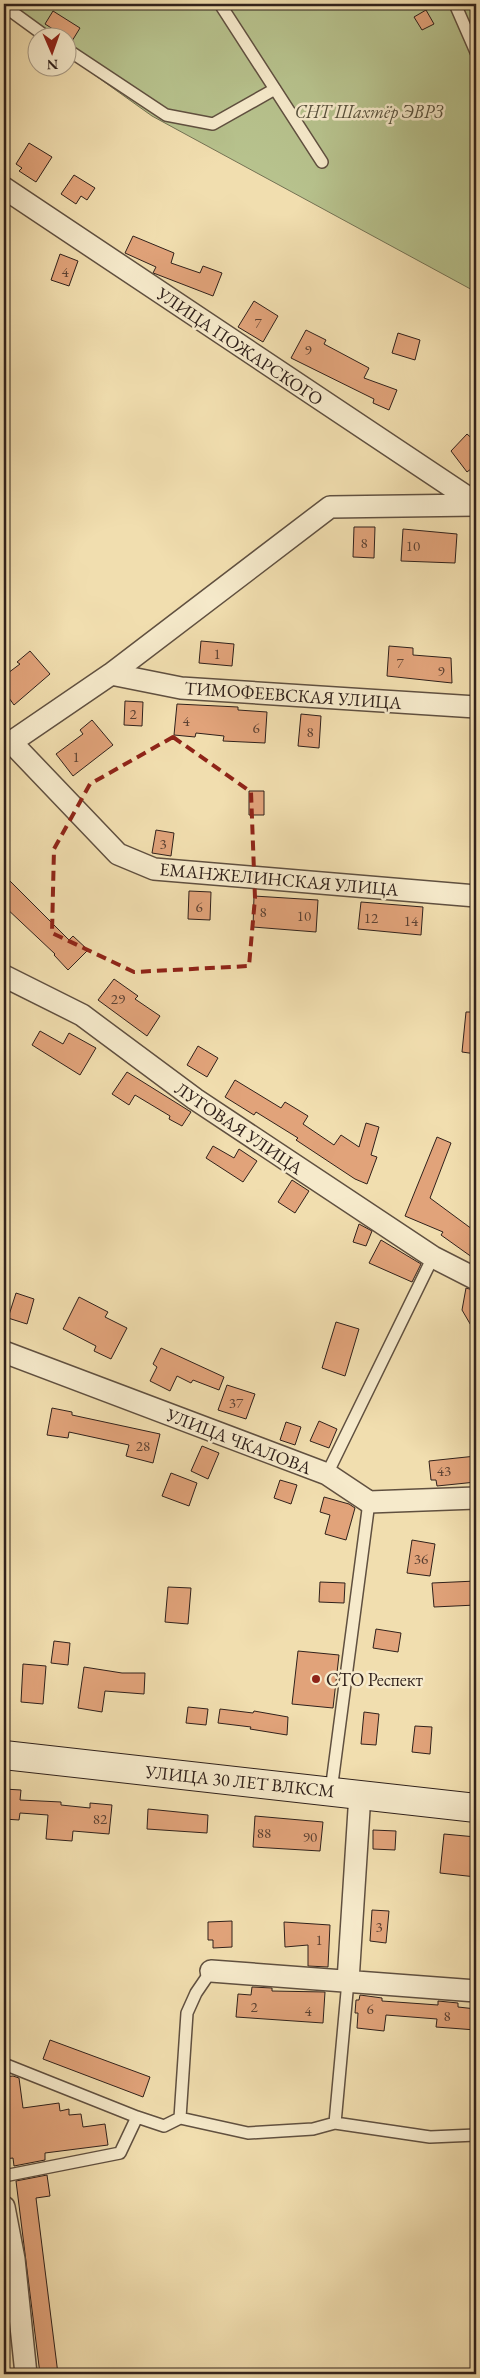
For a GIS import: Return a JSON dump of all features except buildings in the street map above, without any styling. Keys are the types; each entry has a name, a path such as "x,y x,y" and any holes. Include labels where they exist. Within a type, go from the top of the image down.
{"main road":[{"name":"УЛИЦА 30 ЛЕТ ВЛКСМ","path":"4,1755 476,1808"}],"street":[{"name":"УЛИЦА ПОЖАРСКОГО","path":"4,188 476,504"},
{"name":"УЛИЦА ПОЖАРСКОГО","path":"7,745 111,674 330,507 476,504"},
{"name":"ТИМОФЕЕВСКАЯ УЛИЦА","path":"111,674 181,688 476,707"},
{"name":"ЕМАНЖЕЛИНСКАЯ УЛИЦА","path":"7,745 118,854 154,869 476,896"},
{"name":"ЛУГОВАЯ УЛИЦА","path":"4,976 82,1015 195,1099 432,1257 476,1279"},
{"name":"УЛИЦА ЧКАЛОВА","path":"4,1352 327,1474 369,1502"},
{"path":"369,1502 476,1498"},
{"path":"348,1981 360,1794"},
{"path":"211,1971 476,1991"},
{"path":"4,2207 9,2260 26,2374"}],"lane":[{"path":"220,4 322,162"},
{"path":"455,4 476,52"},
{"path":"4,6 34,28"},
{"path":"78,57 166,115 213,124 275,89"},
{"path":"327,1474 432,1257"},
{"path":"331,1791 369,1502"},
{"path":"180,2118 187,2013 196,1993 211,1971"},
{"path":"335,2123 348,1981"},
{"path":"4,2064 164,2126 180,2118 248,2133 313,2129 335,2123 430,2137 476,2134"},
{"path":"4,2176 120,2152 137,2117"}],"highlighted area":[{"path":"173,737 251,792 255,898 249,966 134,972 52,933 54,849 90,784"}],"green space":[{"name":"СНТ Шахтёр ЭВРЗ","path":"4,4 476,4 476,292 152,116 78,63 78,28 32,28"}],"place":[{"name":"СТО Респект","path":"316,1679"}]}
